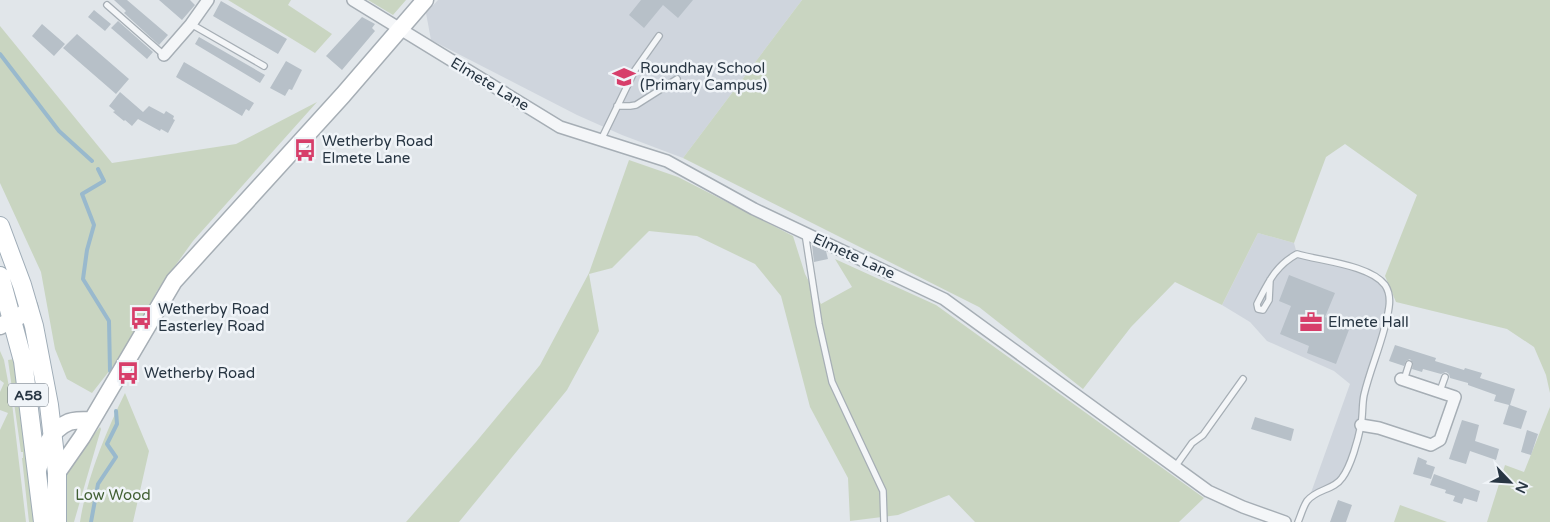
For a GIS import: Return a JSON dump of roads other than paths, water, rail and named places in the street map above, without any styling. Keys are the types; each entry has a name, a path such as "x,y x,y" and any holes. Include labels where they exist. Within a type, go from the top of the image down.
{"main road":[{"name":"A58","path":"0,226 22,285 36,338 49,409 57,473 57,522"},
{"name":"A58","path":"0,276 6,323 23,361 43,522"}],"street":[{"path":"164,55 191,24 208,0"},
{"name":"Elmete Lane","path":"353,0 560,127 667,161 754,210 944,299 1208,491 1243,507 1285,522"},
{"path":"57,473 82,437 174,281 426,0"},
{"path":"6,323 22,315 29,307"},
{"path":"6,323 36,338"},
{"path":"1361,424 1431,445 1440,440 1454,397 1403,380"},
{"path":"49,409 68,422"},
{"path":"38,470 46,444 51,436 68,422 92,420"},
{"path":"32,422 51,436 61,440 82,437"}],"lane":[{"path":"107,5 164,55"},
{"path":"191,24 264,66"},
{"path":"600,140 635,70 659,36"},
{"path":"617,106 636,104 677,79"},
{"path":"805,233 819,324 832,382 883,491 884,522"},
{"path":"1270,280 1284,261 1297,254 1367,272 1378,278 1386,286 1389,295 1390,306 1364,395 1361,424 1350,462 1342,478 1336,484 1315,494 1308,501 1298,522"},
{"path":"1403,380 1409,364"},
{"path":"1440,391 1445,377"},
{"path":"1175,467 1192,443 1203,434 1243,379"}],"waterway":[{"path":"0,54 59,131 92,161"},
{"path":"98,169 104,181 82,194 94,225 87,250 83,279 109,321 110,371"},
{"path":"91,522 98,484 116,457 107,444 117,424 116,411"}],"place":[{"name":"Roundhay School (Primary Campus)","path":"624,77"},
{"name":"Wetherby Road Elmete Lane","path":"305,150"},
{"name":"Wetherby Road Easterley Road","path":"141,318"},
{"name":"Elmete Hall","path":"1311,322"},
{"name":"Wetherby Road","path":"128,373"}],"park label":[{"name":"Low Wood","path":"113,495"}]}
